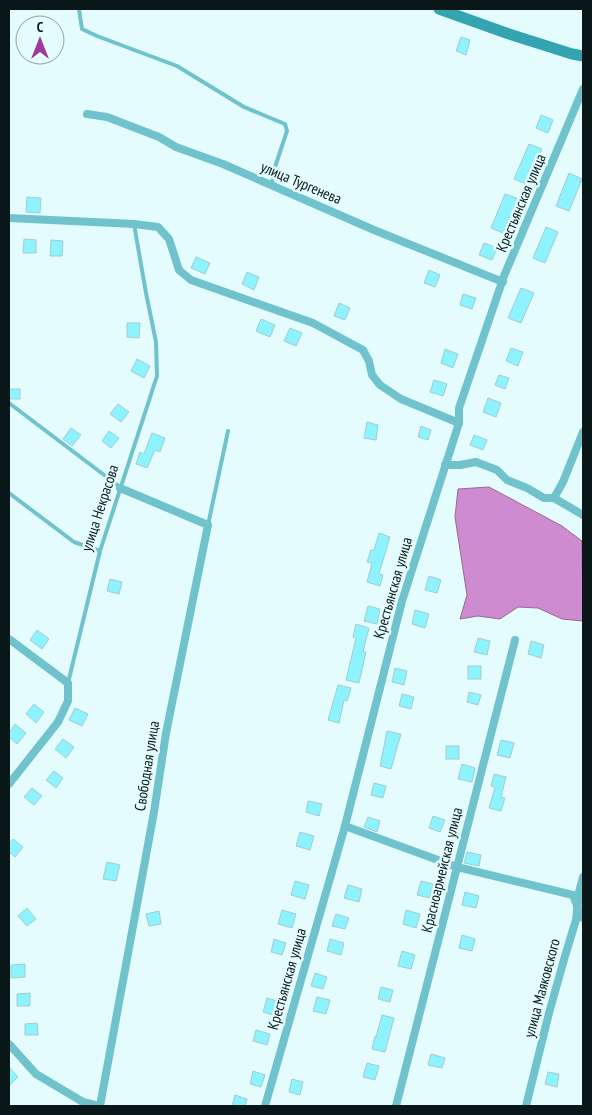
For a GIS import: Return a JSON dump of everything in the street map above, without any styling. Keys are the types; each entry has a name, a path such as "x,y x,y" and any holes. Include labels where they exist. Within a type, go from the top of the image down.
{"street":[{"path":"439,9 509,34 583,56"},
{"name":"Крестьянская улица","path":"265,1106 345,826 402,601 458,423 459,408 502,282 583,89"},
{"name":"улица Тургенева","path":"87,114 107,117 159,137 176,147 223,164 374,230 502,282"},
{"path":"9,218 134,224 158,228 168,239 178,270 190,280 313,323 363,350 369,361 372,375 380,385 401,399 458,423"},
{"path":"554,498 563,482 583,432"},
{"path":"445,465 476,462 497,470 507,480 527,488 544,498 554,498 583,515"},
{"path":"120,488 208,525"},
{"name":"Свободная улица","path":"100,1106 154,812 166,733 208,525"},
{"path":"9,640 68,683"},
{"name":"Красноармейская улица","path":"396,1106 515,640"},
{"name":"улица Некрасова","path":"9,784 58,722 68,701 68,683"},
{"path":"345,826 457,867 574,895 583,918"},
{"name":"улица Маяковского","path":"526,1106 576,920 579,892 583,877"},
{"path":"9,1044 36,1074 83,1102 100,1106"}],"lane":[{"path":"79,9 82,29 177,66 244,107 285,124 288,131 273,173 272,185"},
{"name":"улица Некрасова","path":"68,683 100,551 157,376 156,342 134,224"},
{"path":"9,402 120,488"},
{"path":"208,525 228,431"},
{"path":"9,493 74,542 100,551"}],"shaded area":[{"path":"489,487 562,526 582,541 583,621 562,619 538,608 518,607 500,619 478,616 460,619 467,595 455,517 458,489"}],"building":[{"path":"461,37 470,40 466,55 456,51"},
{"path":"541,115 553,120 548,133 536,128"},
{"path":"529,144 542,149 526,184 514,179"},
{"path":"569,173 582,179 569,211 556,206"},
{"path":"505,194 519,199 503,233 491,228"},
{"path":"27,197 41,198 40,213 26,212"},
{"path":"546,227 558,232 545,263 533,258"},
{"path":"24,239 36,240 36,253 23,253"},
{"path":"51,240 63,241 62,256 50,256"},
{"path":"484,243 497,248 492,260 479,255"},
{"path":"196,257 210,263 205,274 191,268"},
{"path":"429,270 440,275 435,287 424,283"},
{"path":"247,272 259,277 254,290 242,284"},
{"path":"521,288 534,293 521,323 508,318"},
{"path":"463,294 476,298 472,309 460,305"},
{"path":"339,303 350,308 345,320 334,316"},
{"path":"261,319 275,325 270,337 256,331"},
{"path":"127,323 140,323 139,338 127,337"},
{"path":"290,328 302,333 296,346 284,341"},
{"path":"511,348 523,352 518,366 506,361"},
{"path":"445,349 458,354 453,368 441,363"},
{"path":"137,359 150,366 144,378 131,371"},
{"path":"499,375 509,378 505,389 495,385"},
{"path":"434,380 447,384 443,396 430,392"},
{"path":"9,389 20,389 20,399 9,399"},
{"path":"488,398 501,403 496,417 483,412"},
{"path":"118,404 129,412 121,422 110,414"},
{"path":"367,422 378,425 376,440 364,438"},
{"path":"421,426 431,430 428,440 418,437"},
{"path":"71,428 81,435 72,446 63,439"},
{"path":"109,431 119,438 111,448 102,441"},
{"path":"152,433 165,438 160,452 155,450 147,468 136,464 140,452 144,454"},
{"path":"474,435 487,440 483,450 470,445"},
{"path":"379,533 390,537 379,574 383,575 380,586 367,582 372,563 367,562 371,550 374,550"},
{"path":"429,576 441,580 437,593 425,590"},
{"path":"110,579 122,582 119,594 107,591"},
{"path":"368,606 380,609 377,624 364,621"},
{"path":"415,610 429,614 425,628 412,624"},
{"path":"356,624 369,628 363,652 366,652 359,683 346,680 356,638 353,637"},
{"path":"37,630 49,639 42,649 30,640"},
{"path":"478,638 490,641 487,655 474,652"},
{"path":"531,641 544,645 541,658 528,654"},
{"path":"468,666 481,666 481,679 468,679"},
{"path":"395,668 407,671 404,685 392,682"},
{"path":"338,685 351,688 347,701 344,700 339,723 328,720"},
{"path":"469,692 481,695 478,705 467,702"},
{"path":"402,694 414,697 411,709 399,706"},
{"path":"34,704 44,712 36,723 26,714"},
{"path":"75,708 88,714 82,726 69,720"},
{"path":"15,724 26,733 17,744 9,737 9,733"},
{"path":"387,731 401,734 391,769 380,766"},
{"path":"63,739 74,747 66,758 55,749"},
{"path":"501,740 514,743 510,758 497,755"},
{"path":"446,746 459,746 459,759 446,759"},
{"path":"462,764 475,768 472,782 458,779"},
{"path":"54,771 63,778 56,788 46,780"},
{"path":"494,774 506,777 501,797 505,798 501,811 489,808 495,787 491,786"},
{"path":"374,783 386,786 383,798 371,795"},
{"path":"32,788 42,796 34,805 24,797"},
{"path":"308,801 322,804 319,816 306,812"},
{"path":"433,816 445,820 440,832 429,828"},
{"path":"368,817 380,821 377,832 364,827"},
{"path":"300,832 314,836 310,850 296,846"},
{"path":"13,839 23,847 15,857 9,852 9,844"},
{"path":"467,852 481,855 479,866 464,863"},
{"path":"107,862 120,865 116,881 103,879"},
{"path":"295,881 309,885 305,899 291,895"},
{"path":"421,881 433,884 430,898 417,895"},
{"path":"348,885 362,889 359,902 344,898"},
{"path":"465,892 479,896 476,908 462,905"},
{"path":"27,908 36,919 27,926 18,916"},
{"path":"282,910 296,914 292,928 278,924"},
{"path":"406,910 420,914 416,928 403,924"},
{"path":"159,911 161,924 149,926 146,914"},
{"path":"336,914 349,918 345,929 332,926"},
{"path":"462,935 475,939 472,951 459,948"},
{"path":"274,939 286,943 282,955 271,952"},
{"path":"330,939 344,943 341,955 327,951"},
{"path":"402,951 415,955 411,969 398,966"},
{"path":"25,964 25,977 11,978 11,965"},
{"path":"315,973 327,977 323,989 311,986"},
{"path":"381,987 393,990 390,1002 378,999"},
{"path":"30,993 30,1006 17,1006 17,994"},
{"path":"317,997 330,1000 326,1014 313,1011"},
{"path":"267,998 280,1002 276,1016 263,1012"},
{"path":"382,1015 394,1018 385,1052 372,1049"},
{"path":"37,1023 38,1035 25,1035 25,1024"},
{"path":"256,1030 270,1034 267,1045 253,1041"},
{"path":"431,1054 445,1058 442,1068 428,1065"},
{"path":"367,1063 379,1066 375,1080 363,1077"},
{"path":"9,1067 18,1077 9,1086"},
{"path":"253,1071 265,1075 261,1087 250,1084"},
{"path":"548,1072 559,1074 557,1087 545,1084"},
{"path":"292,1079 303,1082 300,1095 289,1092"},
{"path":"235,1095 247,1099 245,1106 232,1106"}]}
